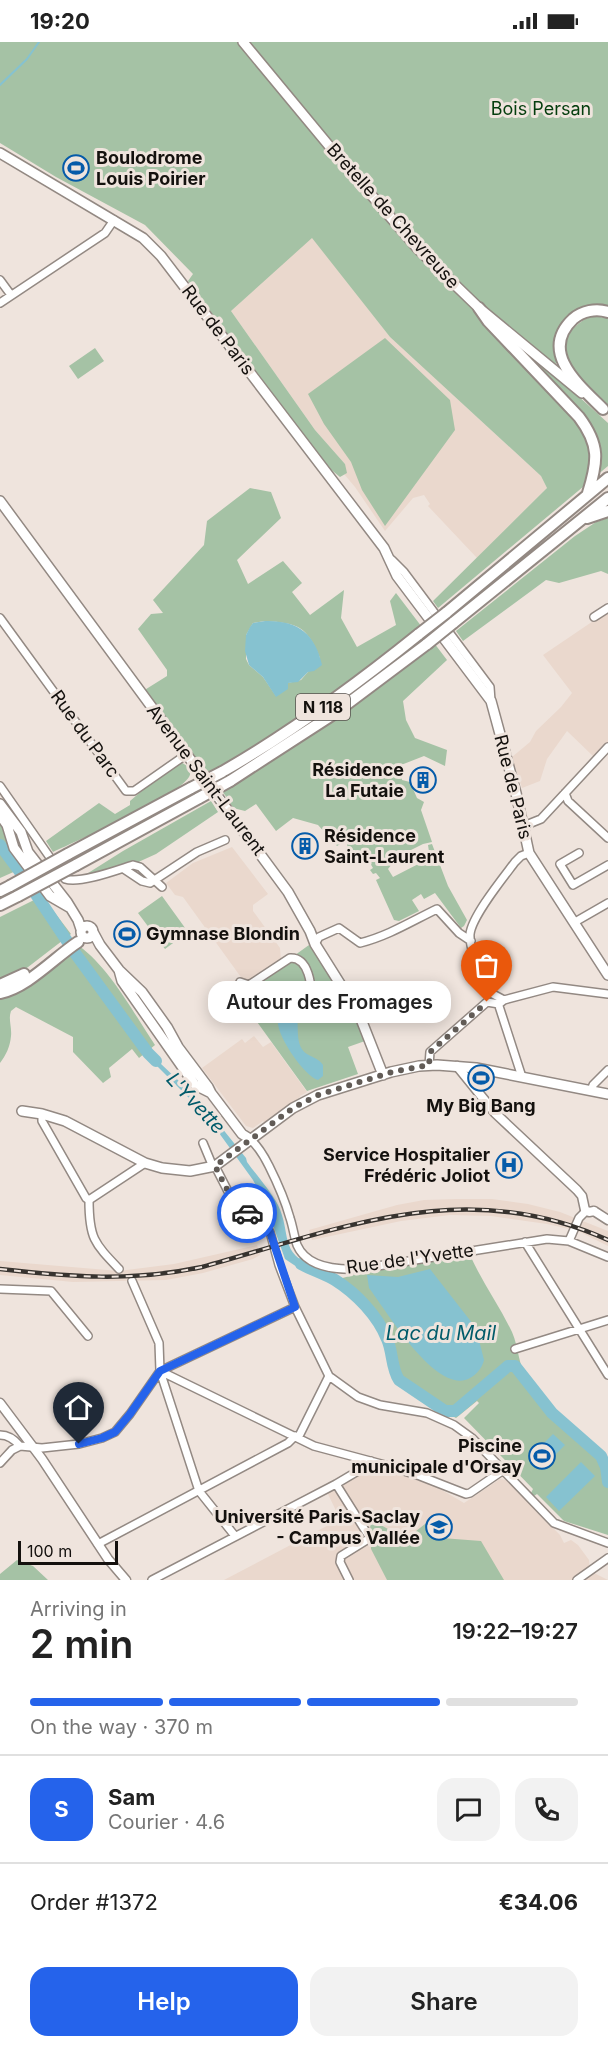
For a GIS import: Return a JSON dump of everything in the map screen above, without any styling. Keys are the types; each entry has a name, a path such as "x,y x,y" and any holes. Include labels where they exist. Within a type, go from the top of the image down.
{"highway":[{"path":"479,308 488,321 590,431 597,461 588,493"},
{"path":"605,411 567,371 562,362 561,342 562,334 567,326 578,315 594,310 608,312"},
{"name":"N 118","path":"3,888 222,772 311,715 369,674 446,613 608,478"},
{"name":"N 118","path":"0,905 230,781 335,713 427,644 608,498"},
{"path":"576,524 608,511"},
{"path":"0,993 23,983 81,934"},
{"path":"0,985 22,975 64,948"}],"main road":[{"name":"Bretelle de Chevreuse","path":"247,45 335,153 418,249 479,308 605,411"},
{"name":"Rue de Paris","path":"0,153 143,238 161,256 342,491 390,559 398,576 491,701 516,793 529,853"},
{"name":"Avenue Saint-Laurent","path":"0,501 288,892 315,944 357,1009 383,1075"},
{"path":"0,804 21,832 28,852 67,902 81,934 100,945 119,970 161,1034 170,1042 195,1085 211,1093 242,1134 250,1139"},
{"path":"0,815 7,825 14,848 50,896 69,907"},
{"path":"529,853 608,975"},
{"path":"22,1111 65,1121 145,1163 162,1168 190,1171 214,1166 293,1108 312,1098 383,1075 429,1065 457,1066 608,1094"}],"street":[{"path":"0,303 105,233 114,220"},
{"path":"0,280 11,295"},
{"path":"594,617 608,608"},
{"name":"Rue du Parc","path":"0,618 126,790 134,791 187,754"},
{"path":"526,825 541,819 608,747"},
{"path":"0,786 65,879 75,880 133,865 162,887"},
{"path":"565,793 568,801 608,838"},
{"path":"155,880 197,852 225,840"},
{"name":"Rue de Paris","path":"471,941 470,934 477,916 515,862 521,856 529,853"},
{"path":"579,853 560,864 573,885 608,865"},
{"path":"575,922 608,903"},
{"path":"315,944 319,937 339,928 360,943 372,940 398,930 437,909 459,933 471,941 482,976 492,995 502,1002 522,1077"},
{"path":"240,982 249,985 277,1005 298,1009 311,1000 310,980 297,958 290,958 249,985"},
{"path":"484,974 492,995"},
{"path":"487,1002 502,1002 554,987 607,991"},
{"path":"357,1009 380,990"},
{"path":"429,1065 430,1052 492,995"},
{"path":"457,1066 495,1113 577,1190 588,1209 608,1220"},
{"path":"591,1091 593,1085 608,1070"},
{"path":"42,1114 42,1121 89,1200 90,1227 93,1238 119,1269"},
{"name":"Rue de l'Yvette","path":"250,1139 256,1144 267,1162 284,1202 299,1248 304,1255 325,1267 343,1270 359,1269 547,1239 569,1241 608,1257"},
{"path":"203,1143 239,1208 264,1224 270,1232 295,1307 329,1376 358,1397 380,1405 427,1413 454,1425 472,1438 554,1523 608,1543"},
{"path":"89,1200 145,1163"},
{"path":"569,1241 579,1218 588,1209"},
{"path":"525,1242 608,1375"},
{"path":"132,1281 159,1342 160,1371 199,1491 235,1536"},
{"path":"0,1289 51,1291 88,1336"},
{"path":"0,1463 12,1450 20,1446 32,1448 79,1444 115,1432 160,1371 295,1307"},
{"path":"514,1349 608,1320"},
{"path":"160,1371 314,1446 420,1476 466,1494 502,1471"},
{"path":"98,1544 288,1443 296,1437 329,1376"},
{"path":"0,1403 42,1459 98,1544 126,1580"},
{"path":"0,1435 16,1441 20,1446"},
{"path":"152,1580 336,1484 371,1461"},
{"path":"336,1484 370,1538 341,1556 340,1562 349,1580"},
{"path":"577,1580 608,1558"}],"shaded area":[{"path":"312,237 390,337 541,476 547,488 477,558 428,506 430,504 424,495 413,498 385,531 344,474 345,464 315,430 231,311"},
{"path":"608,611 608,742 594,757 567,731 547,759 540,781 522,788 512,757 530,742 536,731 572,693 543,655"},
{"path":"232,847 268,894 253,905 253,911 280,948 281,961 248,982 243,980 183,897 175,895 166,883 193,863"},
{"path":"254,1036 263,1047 271,1042 307,1092 265,1123 263,1121 253,1128 246,1126 202,1068 242,1039 245,1043"},
{"path":"492,1199 528,1204 560,1212 608,1231 608,1246 578,1231 491,1216 450,1215 401,1221 312,1240 309,1230 397,1205 424,1200"},
{"path":"257,1245 260,1255 253,1259 203,1273 166,1280 73,1282 0,1275 0,1261 119,1271 174,1264"},
{"name":"Université Paris-Saclay - Campus Vallée","path":"384,1469 435,1486 464,1503 500,1479 506,1480 560,1535 564,1543 571,1540 578,1545 589,1560 590,1571 608,1580 224,1580 340,1519 327,1492 369,1470"}],"green space":[{"name":"Bois Persan","path":"0,42 608,42 608,307 597,306 558,334 555,375 608,423 608,466 438,608 433,601 547,488 541,476 390,337 312,238 231,311 315,430 345,464 347,473 340,477 329,468 284,411 188,281 193,274 145,225 56,177 0,143"},
{"path":"592,316 608,318 608,406 574,372 565,353 570,333 579,323"},
{"path":"385,338 450,400 455,430 385,526 362,490 351,462 324,424 308,394"},
{"path":"95,348 104,361 78,379 69,366"},
{"path":"250,488 271,492 281,518 237,560 248,584 283,561 302,583 292,592 310,615 344,590 341,618 357,647 396,625 390,601 396,593 447,660 403,701 406,720 415,738 447,750 445,766 424,756 401,765 402,780 410,782 417,798 424,802 421,810 432,842 407,852 408,855 392,864 388,869 393,877 430,858 428,845 432,844 448,886 467,920 461,928 435,893 424,899 421,894 412,900 419,911 399,921 394,920 376,880 380,878 370,870 373,868 370,863 367,865 358,856 348,861 347,840 337,846 318,825 293,818 276,831 256,804 245,811 233,808 143,691 167,676 167,670 138,629 151,614 163,613 153,600 204,545 207,521","holes":["265,621 286,623 300,628 311,639 320,658 301,680 288,683 276,696 263,677 249,665 246,659 246,635 253,623"]},
{"path":"608,518 608,574 601,571 559,583 546,580 463,641 456,631 575,536 596,522"},
{"path":"178,760 190,768 189,777 181,785 126,818 53,852 46,841 99,803 115,814 130,805 130,801"},
{"path":"211,801 218,812 156,854 123,869 85,875 123,851"},
{"path":"0,823 27,858 27,866 0,878"},
{"path":"42,896 71,934 19,974 0,981 0,917"},
{"path":"162,896 188,932 165,949 138,913"},
{"path":"309,945 352,1010 365,1041 348,1047 358,1074 307,1091 231,986 241,978 249,988"},
{"path":"79,946 101,966 111,979 155,1045 139,1058 132,1049 109,1068 111,1077 103,1083 73,1052 73,1037 16,1007 10,1014 10,1044 0,1063 0,998 22,989"},
{"path":"470,1255 512,1332 522,1368 528,1380 546,1402 590,1441 608,1463 608,1535 564,1521 537,1494 534,1496 531,1493 533,1489 464,1418 479,1403 477,1401 456,1418 403,1383 397,1375 390,1347 381,1327 360,1301 335,1280 365,1272"},
{"path":"370,1519 406,1539 425,1524 442,1538 481,1541 504,1580 387,1580 371,1549"},
{"path":"17,1560 33,1566 48,1580 0,1580 0,1574"}],"water":[{"path":"265,621 286,623 303,631 315,644 322,665 308,672 298,682 288,683 288,689 276,697 263,677 249,665 245,651 246,635 250,627 253,623"},
{"path":"286,1014 297,1017 299,1042 303,1051 323,1065 323,1076 318,1080 299,1064 282,1037 278,1022"},
{"path":"149,1046 160,1063 201,1102 246,1158 278,1205 291,1249 303,1262 315,1267 313,1273 285,1259 265,1203 253,1180 206,1115 144,1053"},
{"name":"Lac du Mail","path":"430,1269 476,1328 484,1360 479,1370 470,1378 457,1380 443,1375 428,1364 413,1348 369,1288 367,1275 398,1277"},
{"path":"553,1434 565,1445 553,1457 541,1446"},
{"path":"581,1462 595,1476 559,1511 546,1497"}],"waterway":[{"path":"0,85 27,59 39,42"},
{"name":"L'Yvette","path":"0,845 75,953 156,1061"},
{"name":"L'Yvette","path":"301,1264 335,1280 358,1298 383,1330 399,1380 445,1411 455,1411 508,1366 515,1366 552,1413 601,1456 606,1467 608,1482"}],"railway":[{"path":"0,1269 101,1277 176,1272 202,1267 355,1224 404,1214 454,1210 504,1211 555,1221 608,1240"}],"way so far":[{"path":"247,1213 234,1203 215,1166 293,1108 318,1095 392,1072 429,1065 430,1052 487,1002"}],"place":[{"name":"Boulodrome Louis Poirier","path":"76,168"},
{"name":"Résidence La Futaie","path":"423,780"},
{"name":"Résidence Saint-Laurent","path":"305,846"},
{"name":"Gymnase Blondin","path":"127,934"},
{"name":"Autour des Fromages","path":"487,1002"},
{"name":"My Big Bang","path":"481,1078"},
{"name":"Service Hospitalier Frédéric Joliot","path":"509,1165"},
{"name":"Piscine municipale d'Orsay","path":"542,1456"},
{"name":"Université Paris-Saclay - Campus Vallée","path":"439,1527"}],"route":[{"path":"79,1444 115,1432 160,1371 295,1307 268,1228 247,1213"}]}
